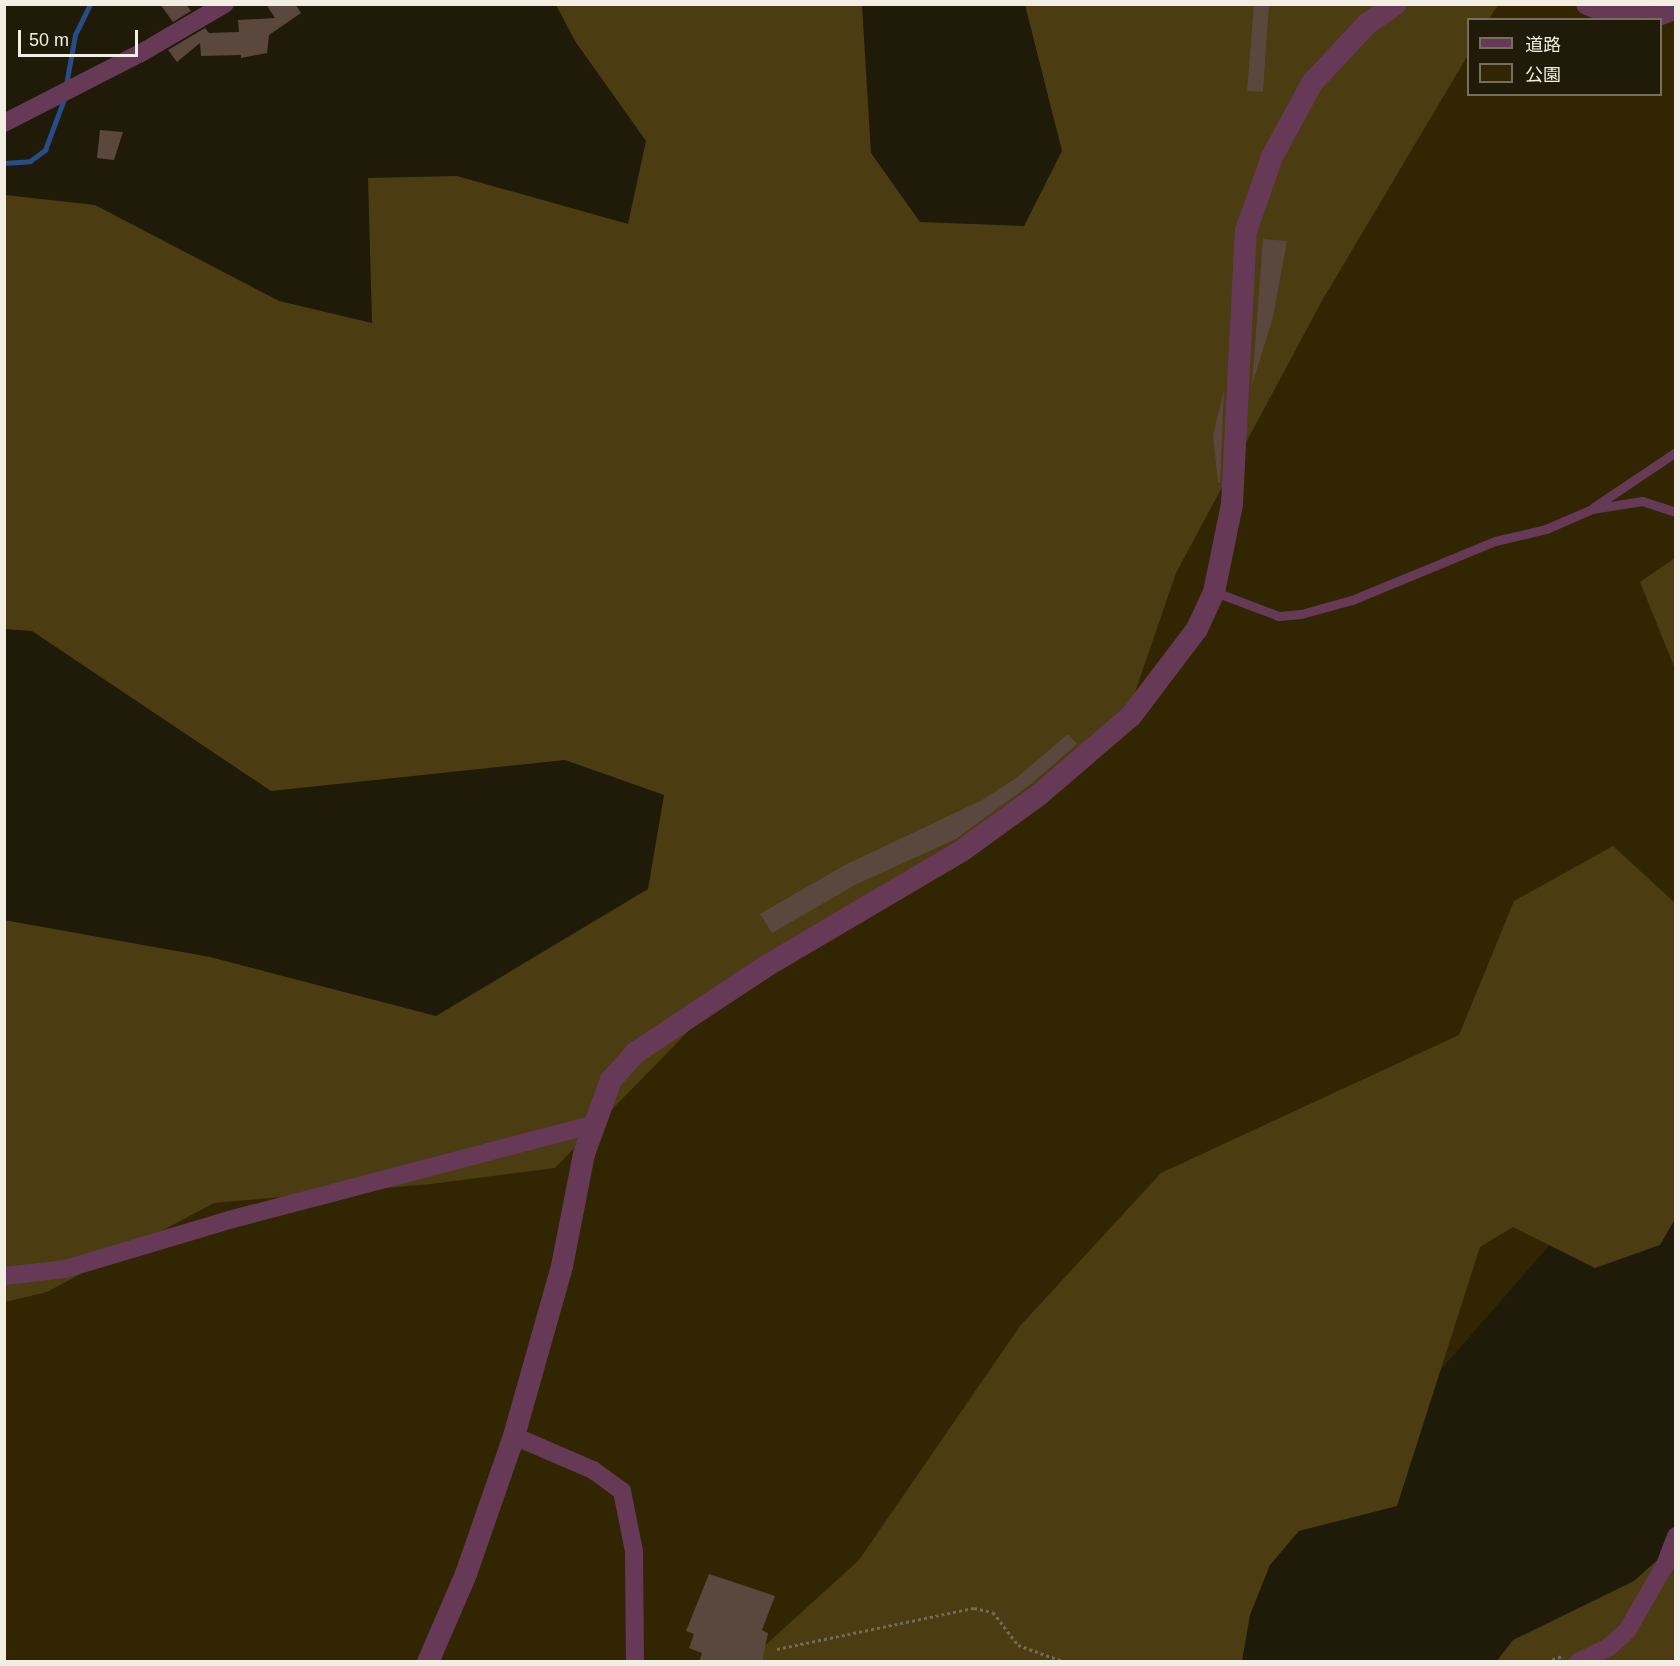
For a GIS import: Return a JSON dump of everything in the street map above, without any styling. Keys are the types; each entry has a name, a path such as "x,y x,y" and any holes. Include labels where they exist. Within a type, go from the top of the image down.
{"street":[{"path":"4,123 225,4"},
{"path":"428,1662 466,1574 514,1436 545,1337 584,1154 611,1080 635,1053 768,965 963,850 1086,757 1137,707 1197,629 1214,591 1232,504 1246,231 1272,157 1312,83 1367,24 1396,4"},
{"path":"1587,4 1619,16 1653,17 1676,8"},
{"path":"4,1276 65,1269 229,1220 594,1124"},
{"path":"514,1436 593,1470 622,1491 634,1551 635,1662"},
{"path":"1578,1662 1609,1647 1627,1631 1665,1565 1676,1536"}],"lane":[{"path":"1214,591 1279,616 1301,614 1352,600 1494,541 1546,529 1592,509 1676,452"},
{"path":"1592,509 1642,501 1676,512"}],"path":[{"path":"777,1649 974,1608 993,1612 1018,1645 1065,1662"}],"green space":[{"path":"1226,5 1675,5 1675,1101 1330,1497 908,1661 5,1662 5,1224 539,1090"}],"shaded area":[{"path":"556,5 862,5 871,153 920,222 1024,226 1062,151 1025,5 1498,5 1490,18 1467,18 1467,57 1323,299 1176,573 1131,704 981,842 710,1009 555,1168 431,1184 214,1203 47,1292 5,1302 4,920 210,957 436,1016 648,889 664,795 565,760 271,791 32,631 5,629 5,195 95,205 279,301 372,323 368,178 457,176 628,224 646,141 575,41"},
{"path":"1675,558 1675,669 1640,582"},
{"path":"1613,846 1675,903 1675,1219 1660,1245 1595,1268 1513,1227 1480,1247 1397,1506 1299,1531 1270,1565 1250,1615 1242,1661 747,1662 859,1560 1020,1326 1161,1173 1459,1035 1514,901"},
{"path":"1675,1544 1675,1661 1496,1662 1513,1640 1634,1581"}],"building":[{"path":"160,4 186,4 191,11 173,22"},
{"path":"266,4 295,4 301,13 269,35 267,53 241,58 241,55 201,56 200,43 177,62 168,50 205,28 209,33 239,32 238,20 275,18"},
{"path":"1254,4 1269,4 1263,92 1247,91"},
{"path":"100,130 123,132 114,160 97,158"},
{"path":"1263,239 1287,241 1273,317 1252,385"},
{"path":"1224,390 1220,483 1218,483 1213,435"},
{"path":"1068,734 1077,744 1031,784 956,839 855,885 772,933 760,914 845,865 982,800 1015,779"},
{"path":"709,1574 775,1596 762,1630 768,1633 762,1662 699,1662 702,1653 689,1648 694,1634 686,1631"}],"waterway":[{"path":"66,85 75,35 90,4"},
{"path":"4,163 30,161 45,150 64,99"}]}
